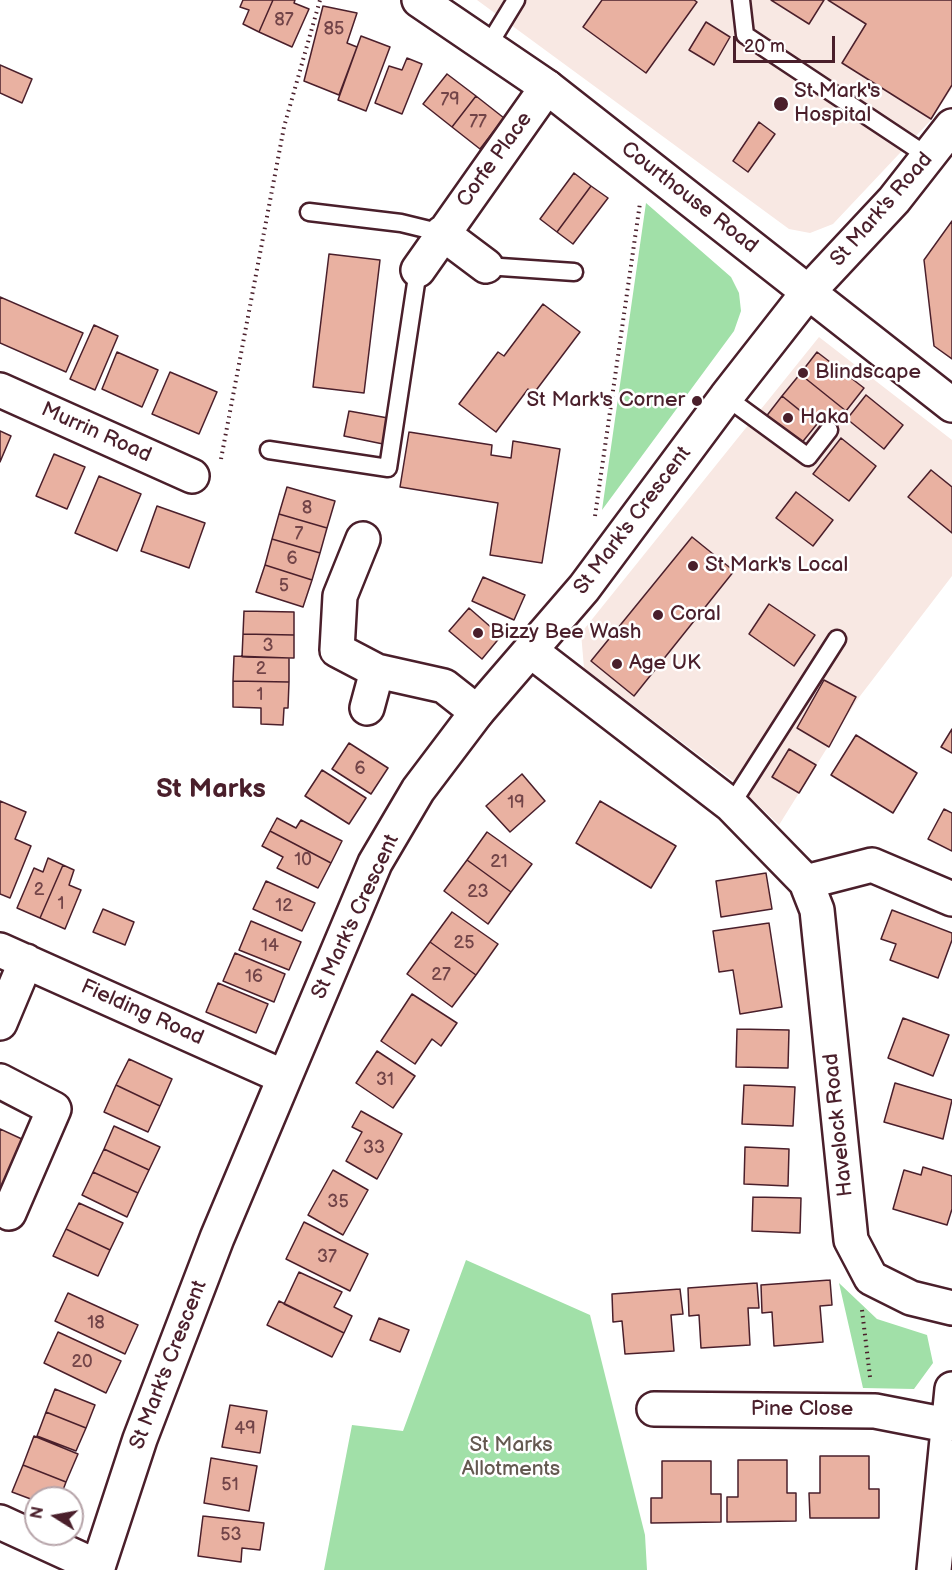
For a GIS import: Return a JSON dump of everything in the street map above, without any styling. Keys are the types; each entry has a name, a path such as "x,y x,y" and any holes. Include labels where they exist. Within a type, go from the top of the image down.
{"street":[{"name":"Courthouse Road","path":"419,0 547,87 646,162 952,405"},
{"name":"Corfe Place","path":"418,270 547,87"},
{"name":"St Mark's Road","path":"809,291 894,200 952,126"},
{"path":"442,233 486,266"},
{"name":"St Mark's Crescent","path":"97,1568 140,1439 217,1238 375,863 418,790 477,711 584,588 726,397 809,291"},
{"name":"Murrin Road","path":"0,390 192,476"},
{"path":"363,539 340,596 338,650 377,671 444,686 477,711"},
{"name":"Havelock Road","path":"531,651 731,806 806,882 817,910 851,1240 871,1278"},
{"path":"367,708 377,671"},
{"path":"806,882 872,865 952,899"},
{"path":"0,1023 13,955"},
{"name":"Fielding Road","path":"13,955 284,1077"},
{"path":"0,1081 54,1109 9,1213"},
{"path":"871,1278 911,1298 952,1308"},
{"path":"934,1570 952,1389"},
{"name":"Pine Close","path":"654,1409 875,1411 947,1425"},
{"path":"0,1522 97,1568"}],"lane":[{"path":"488,46 516,0"},
{"path":"741,0 745,35 929,157"},
{"path":"309,212 401,223 442,233"},
{"path":"486,266 574,272"},
{"path":"269,450 388,468 418,270"},
{"path":"726,397 808,457 829,430"},
{"path":"731,806 837,639"}],"path":[{"path":"192,476 215,484 284,127 320,0"},
{"path":"594,517 646,162"},
{"path":"871,1278 862,1311 875,1411"}],"shaded area":[{"name":"St Mark's Hospital","path":"477,0 952,0 952,88 932,119 833,224 810,233 789,229"},
{"path":"819,337 952,440 952,576 857,700 779,825 732,780 584,668 581,633"}],"green space":[{"path":"646,203 731,277 739,293 741,311 734,331 602,510"},
{"name":"St Marks Allotments","path":"466,1260 590,1315 645,1535 647,1570 324,1570 352,1425 403,1431"},
{"path":"839,1283 877,1319 927,1335 933,1363 914,1389 863,1388"}],"building":[{"path":"243,0 273,0 259,32 243,24 249,10 240,7"},
{"path":"273,0 295,0 294,3 309,9 292,47 259,32"},
{"path":"602,0 694,0 697,2 646,73 583,27"},
{"path":"771,0 824,0 809,24"},
{"path":"828,0 952,0 952,85 931,119 842,63 866,24"},
{"path":"323,6 357,13 347,43 357,47 339,95 304,81"},
{"path":"706,22 730,37 714,65 689,50"},
{"path":"361,36 390,47 366,111 338,100"},
{"path":"407,58 422,64 402,114 375,103 389,66 402,70"},
{"path":"0,65 32,79 22,103 0,93"},
{"path":"447,74 476,96 452,127 423,104"},
{"path":"476,96 504,118 480,149 452,127"},
{"path":"759,122 775,134 748,172 733,161"},
{"path":"574,173 591,186 557,232 540,219"},
{"path":"591,186 608,198 573,244 557,232"},
{"path":"952,221 952,359 934,346 924,260"},
{"path":"329,254 380,260 364,393 313,387"},
{"path":"0,297 83,333 66,372 0,343"},
{"path":"543,304 580,332 534,393 528,389 496,432 459,404 498,352 504,356"},
{"path":"94,325 118,336 95,390 70,379"},
{"path":"117,352 158,370 142,407 102,389"},
{"path":"817,352 864,388 846,411 800,374"},
{"path":"170,372 217,392 199,434 152,414"},
{"path":"800,374 846,411 835,425 821,414 814,422 782,396"},
{"path":"866,395 903,425 884,449 847,419"},
{"path":"782,396 817,424 800,445 765,418"},
{"path":"349,411 388,418 383,444 344,436"},
{"path":"0,431 11,436 0,462"},
{"path":"409,432 492,445 491,455 511,458 513,441 560,449 542,563 490,555 498,503 400,487"},
{"path":"841,438 876,466 849,501 813,474"},
{"path":"54,454 85,467 67,509 36,496"},
{"path":"931,470 952,487 952,533 908,497"},
{"path":"99,476 141,494 117,551 75,533"},
{"path":"287,487 335,501 327,528 279,514"},
{"path":"796,492 833,520 813,546 776,518"},
{"path":"157,506 205,523 189,568 141,551"},
{"path":"279,514 327,528 320,553 272,539"},
{"path":"692,537 734,571 634,696 591,661"},
{"path":"272,539 320,553 312,580 265,565"},
{"path":"265,565 312,580 303,607 256,592"},
{"path":"483,577 525,595 514,620 472,601"},
{"path":"769,604 815,635 794,666 749,634"},
{"path":"469,608 501,636 482,659 449,631"},
{"path":"244,611 294,612 294,635 243,634"},
{"path":"243,634 294,635 294,658 242,657"},
{"path":"234,656 289,658 289,682 233,681"},
{"path":"824,680 856,697 829,747 797,728"},
{"path":"233,681 289,682 288,708 284,708 283,725 261,724 261,708 233,707"},
{"path":"952,729 952,753 941,747"},
{"path":"856,735 917,773 893,813 831,775"},
{"path":"349,743 388,768 371,794 332,769"},
{"path":"789,749 816,765 799,793 772,777"},
{"path":"322,770 366,798 349,824 305,796"},
{"path":"522,774 545,801 510,832 486,806"},
{"path":"0,801 26,812 15,839 31,846 10,898 0,894"},
{"path":"600,801 676,846 651,888 576,843"},
{"path":"944,809 952,813 952,851 928,839"},
{"path":"277,818 296,828 301,820 342,841 331,863 270,831"},
{"path":"270,831 331,863 318,888 277,868 283,857 262,846"},
{"path":"487,832 532,864 511,892 467,860"},
{"path":"48,858 63,865 40,918 17,908 34,868 43,872"},
{"path":"467,860 511,892 488,924 444,891"},
{"path":"63,865 74,870 69,885 81,890 65,929 40,918"},
{"path":"766,873 772,909 721,917 716,881"},
{"path":"266,881 315,903 302,931 253,909"},
{"path":"103,909 134,922 125,945 93,932"},
{"path":"892,910 952,933 952,940 938,978 890,960 896,944 881,939"},
{"path":"452,912 498,944 476,975 430,942"},
{"path":"251,921 301,942 289,970 239,950"},
{"path":"769,923 782,1007 740,1014 733,970 719,972 713,931"},
{"path":"430,942 476,975 452,1007 407,974"},
{"path":"235,953 285,974 274,1002 223,981"},
{"path":"218,983 268,1004 256,1033 206,1012"},
{"path":"412,994 457,1023 441,1046 432,1039 415,1064 381,1041"},
{"path":"903,1018 949,1035 933,1076 888,1058"},
{"path":"737,1029 789,1030 788,1068 736,1067"},
{"path":"377,1051 415,1076 393,1108 356,1083"},
{"path":"129,1059 172,1079 160,1106 116,1085"},
{"path":"895,1083 952,1100 943,1139 884,1122"},
{"path":"116,1085 160,1106 148,1132 104,1112"},
{"path":"744,1085 795,1087 793,1126 742,1124"},
{"path":"361,1111 402,1134 377,1179 346,1161 362,1132 352,1127"},
{"path":"114,1126 160,1147 149,1170 104,1149"},
{"path":"0,1129 24,1140 2,1188 0,1187"},
{"path":"745,1147 789,1149 788,1186 744,1184"},
{"path":"104,1149 149,1170 138,1193 93,1172"},
{"path":"923,1167 952,1176 952,1209 947,1225 893,1209 904,1170 921,1175"},
{"path":"333,1170 368,1190 343,1235 308,1215"},
{"path":"93,1172 138,1193 127,1217 82,1195"},
{"path":"753,1197 801,1198 800,1233 752,1231"},
{"path":"79,1203 123,1223 110,1250 66,1229"},
{"path":"304,1222 368,1254 350,1291 286,1259"},
{"path":"66,1229 110,1250 98,1276 53,1256"},
{"path":"299,1272 342,1292 334,1307 352,1316 344,1333 284,1304"},
{"path":"830,1280 832,1305 820,1306 823,1342 774,1346 772,1312 762,1313 761,1285"},
{"path":"757,1283 759,1308 748,1308 750,1345 701,1348 699,1315 689,1316 688,1288"},
{"path":"680,1289 683,1314 671,1315 674,1351 625,1354 622,1321 613,1322 612,1294"},
{"path":"68,1293 138,1325 125,1354 55,1321"},
{"path":"279,1301 344,1333 332,1357 267,1325"},
{"path":"379,1318 409,1330 400,1352 370,1340"},
{"path":"58,1332 121,1361 106,1393 44,1363"},
{"path":"55,1389 95,1405 86,1428 46,1412"},
{"path":"230,1405 267,1411 260,1453 222,1447"},
{"path":"46,1412 86,1428 76,1451 37,1436"},
{"path":"34,1436 78,1454 66,1482 23,1465"},
{"path":"820,1456 869,1456 869,1489 879,1489 879,1518 810,1518 809,1493 820,1493"},
{"path":"211,1458 257,1466 249,1511 204,1503"},
{"path":"738,1460 787,1460 787,1493 796,1493 796,1521 727,1522 727,1497 738,1497"},
{"path":"662,1461 711,1461 711,1494 721,1494 721,1522 651,1523 651,1498 662,1498"},
{"path":"23,1465 66,1482 64,1486 24,1486 24,1496 12,1492"},
{"path":"203,1516 264,1523 260,1550 242,1548 241,1562 198,1556"}],"place":[{"name":"St Mark's Hospital","path":"781,104"},
{"name":"Blindscape","path":"803,373"},
{"name":"St Mark's Corner","path":"697,401"},
{"name":"Haka","path":"788,418"},
{"name":"St Mark's Local","path":"693,566"},
{"name":"Coral","path":"658,615"},
{"name":"Bizzy Bee Wash","path":"478,633"},
{"name":"Age UK","path":"617,664"}],"district":[{"name":"St Marks","path":"211,790"}]}
